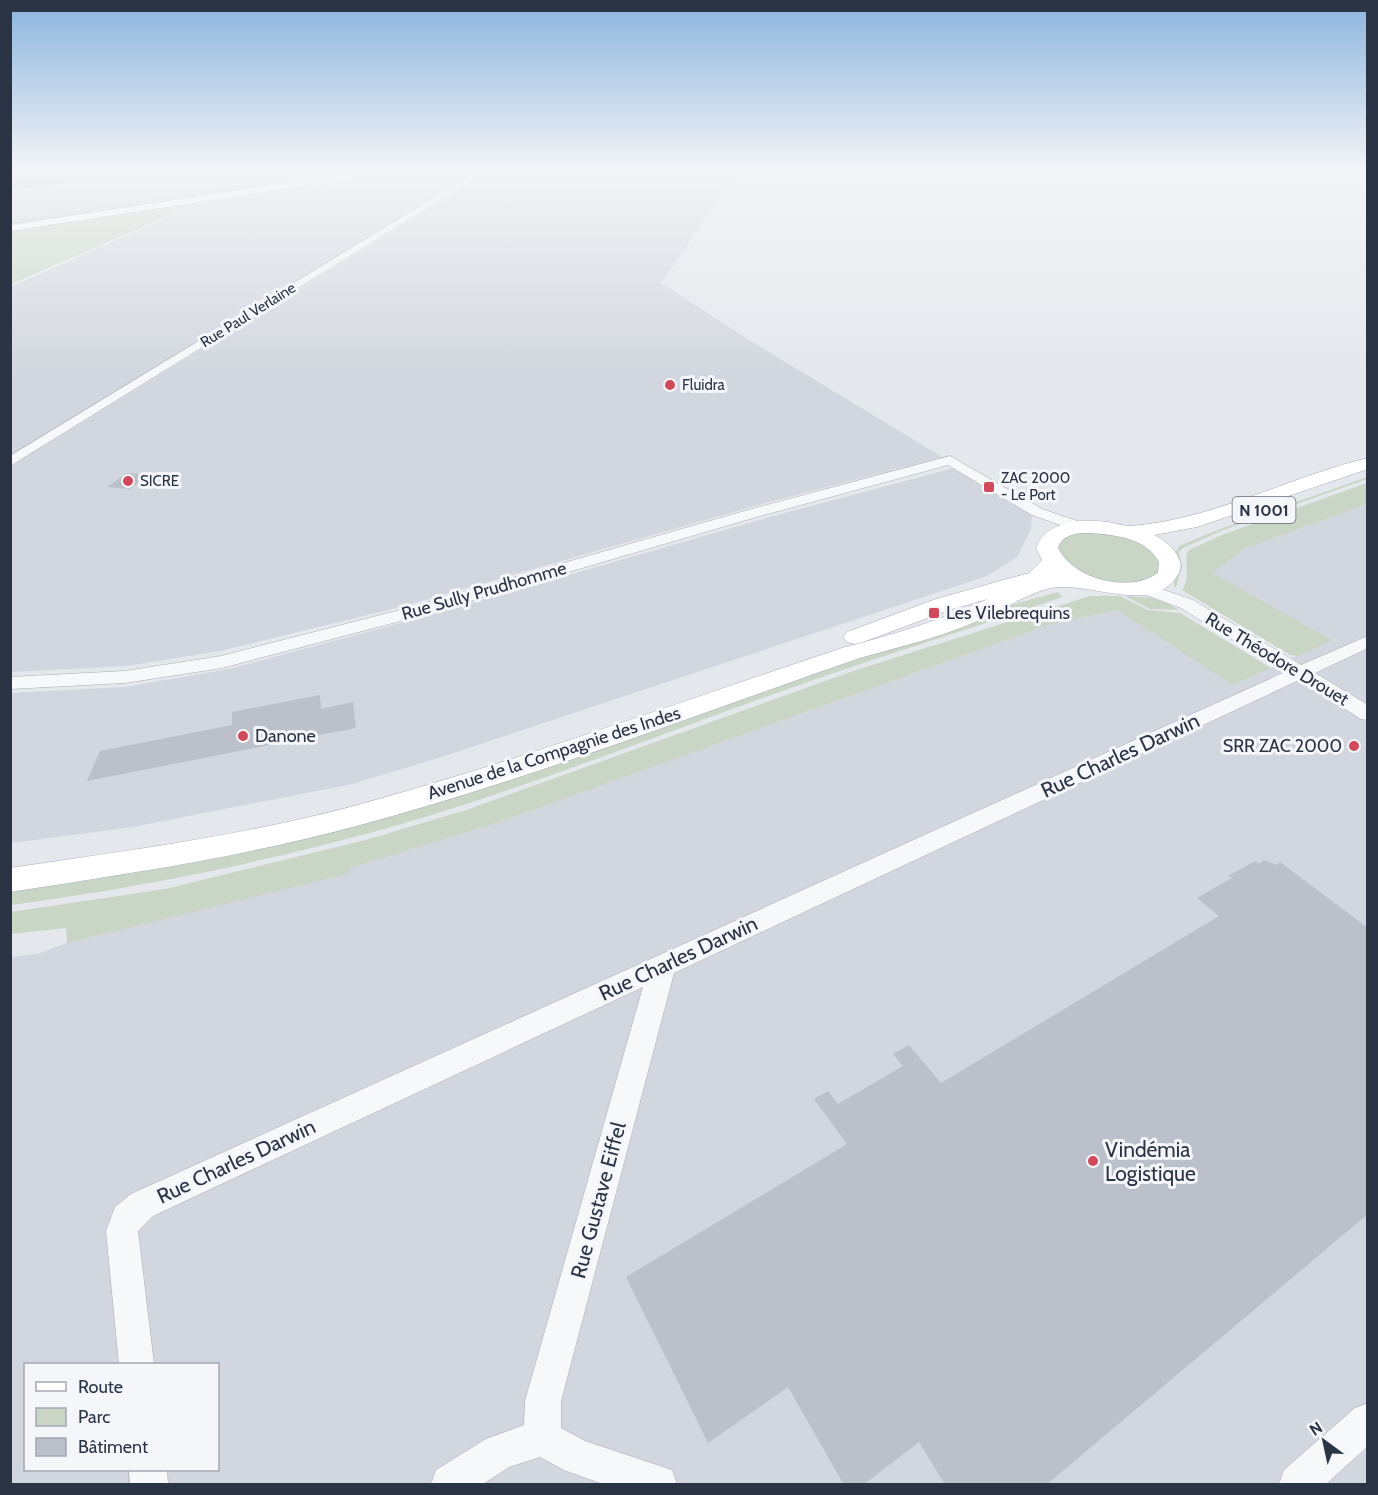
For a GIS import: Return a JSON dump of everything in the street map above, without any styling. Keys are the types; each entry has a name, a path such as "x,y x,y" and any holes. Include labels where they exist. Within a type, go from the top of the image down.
{"main road":[{"name":"N 1001","path":"1130,532 1190,523 1368,463"},
{"name":"N 1001","path":"1166,554 1177,543 1193,536 1368,474"},
{"path":"1080,527 1105,527 1130,532 1151,542 1166,554 1170,567 1165,578 1141,587 1113,587 1085,581 1072,576 1053,562 1047,548 1053,537 1060,532 1080,527"},
{"name":"Avenue de la Compagnie des Indes","path":"10,870 87,860 220,836 301,820 388,797 584,733 944,604 1026,582 1037,578 1053,562"},
{"name":"Avenue de la Compagnie des Indes","path":"10,880 183,854 352,817 485,778 840,657 904,639 960,620 1045,582 1085,581"}],"street":[{"name":"Rue Paul Verlaine","path":"10,462 373,239"},
{"name":"Rue Sully Prudhomme","path":"10,683 125,677 222,662 406,614 747,515 950,460 1037,512"},
{"path":"1037,512 1080,527"},
{"path":"1037,512 1053,537"},
{"name":"Rue Théodore Drouet","path":"1165,578 1168,586 1187,604"},
{"name":"Rue Théodore Drouet","path":"1141,587 1187,604 1368,714"},
{"name":"Rue Charles Darwin","path":"136,1363 122,1231 126,1218 142,1205 1368,641"},
{"name":"Rue Gustave Eiffel","path":"542,1438 543,1401 663,964"},
{"path":"1298,1485 1368,1421"},
{"path":"450,1485 500,1452 542,1438 577,1457 658,1485"}],"shaded area":[{"path":"120,239 367,239 11,458 11,287"},
{"path":"381,239 691,239 661,283 754,343 942,457 751,507 400,607 220,651 127,666 11,672 11,466"},
{"path":"958,467 1021,504 1032,516 1031,529 1017,557 987,576 435,759 352,784 133,827 11,843 11,693 125,687 229,669 412,620 770,517"},
{"path":"1367,504 1367,1484 11,1484 11,957 38,954 77,939 349,873 349,868 494,824 1048,625 1117,610 1234,685 1331,640 1211,573 1244,549"}],"green space":[{"path":"11,239 115,239 11,284"},
{"path":"1367,477 1367,479 1223,530 1183,548 1179,552 1182,566 1176,587 1174,587 1175,553 1179,546 1220,529"},
{"path":"1367,483 1367,504 1244,549 1212,573 1332,640 1298,656 1290,655 1182,590 1186,580 1186,559 1189,550 1222,535"},
{"path":"1120,532 1161,554 1162,572 1141,582 1107,582 1090,578 1064,563 1056,546 1069,535 1076,533"},
{"path":"1058,592 1062,597 822,677 536,781 420,818 362,835 232,867 99,892 11,905 10,890 85,881 211,858 853,657 969,623 1011,605"},
{"path":"1090,596 1120,596 1148,610 1180,613 1271,668 1233,685 1117,610 1048,625 494,824 350,868 350,873 67,943 66,928 11,934 11,912 165,889 366,840 466,810 853,671"},
{"path":"1125,596 1158,598 1179,610 1150,609"}],"building":[{"name":"SICRE","path":"127,473 149,475 130,489 107,487"},
{"name":"Danone","path":"320,695 321,709 353,702 356,728 87,781 100,751 232,725 232,712"},
{"name":"Vindémia Logistique","path":"1264,860 1276,865 1280,862 1368,928 1368,1214 1046,1485 945,1485 919,1442 863,1485 844,1485 788,1387 708,1443 626,1277 847,1144 814,1099 828,1091 838,1104 903,1066 893,1054 909,1045 941,1083 1219,916 1197,898 1232,878 1228,876 1255,861 1259,864"}],"place":[{"name":"Fluidra","path":"670,385"},
{"name":"SICRE","path":"128,481"},
{"name":"ZAC 2000 - Le Port","path":"989,487"},
{"name":"Les Vilebrequins","path":"934,613"},
{"name":"Danone","path":"243,736"},
{"name":"SRR ZAC 2000","path":"1354,746"},
{"name":"Vindémia Logistique","path":"1093,1161"}]}
